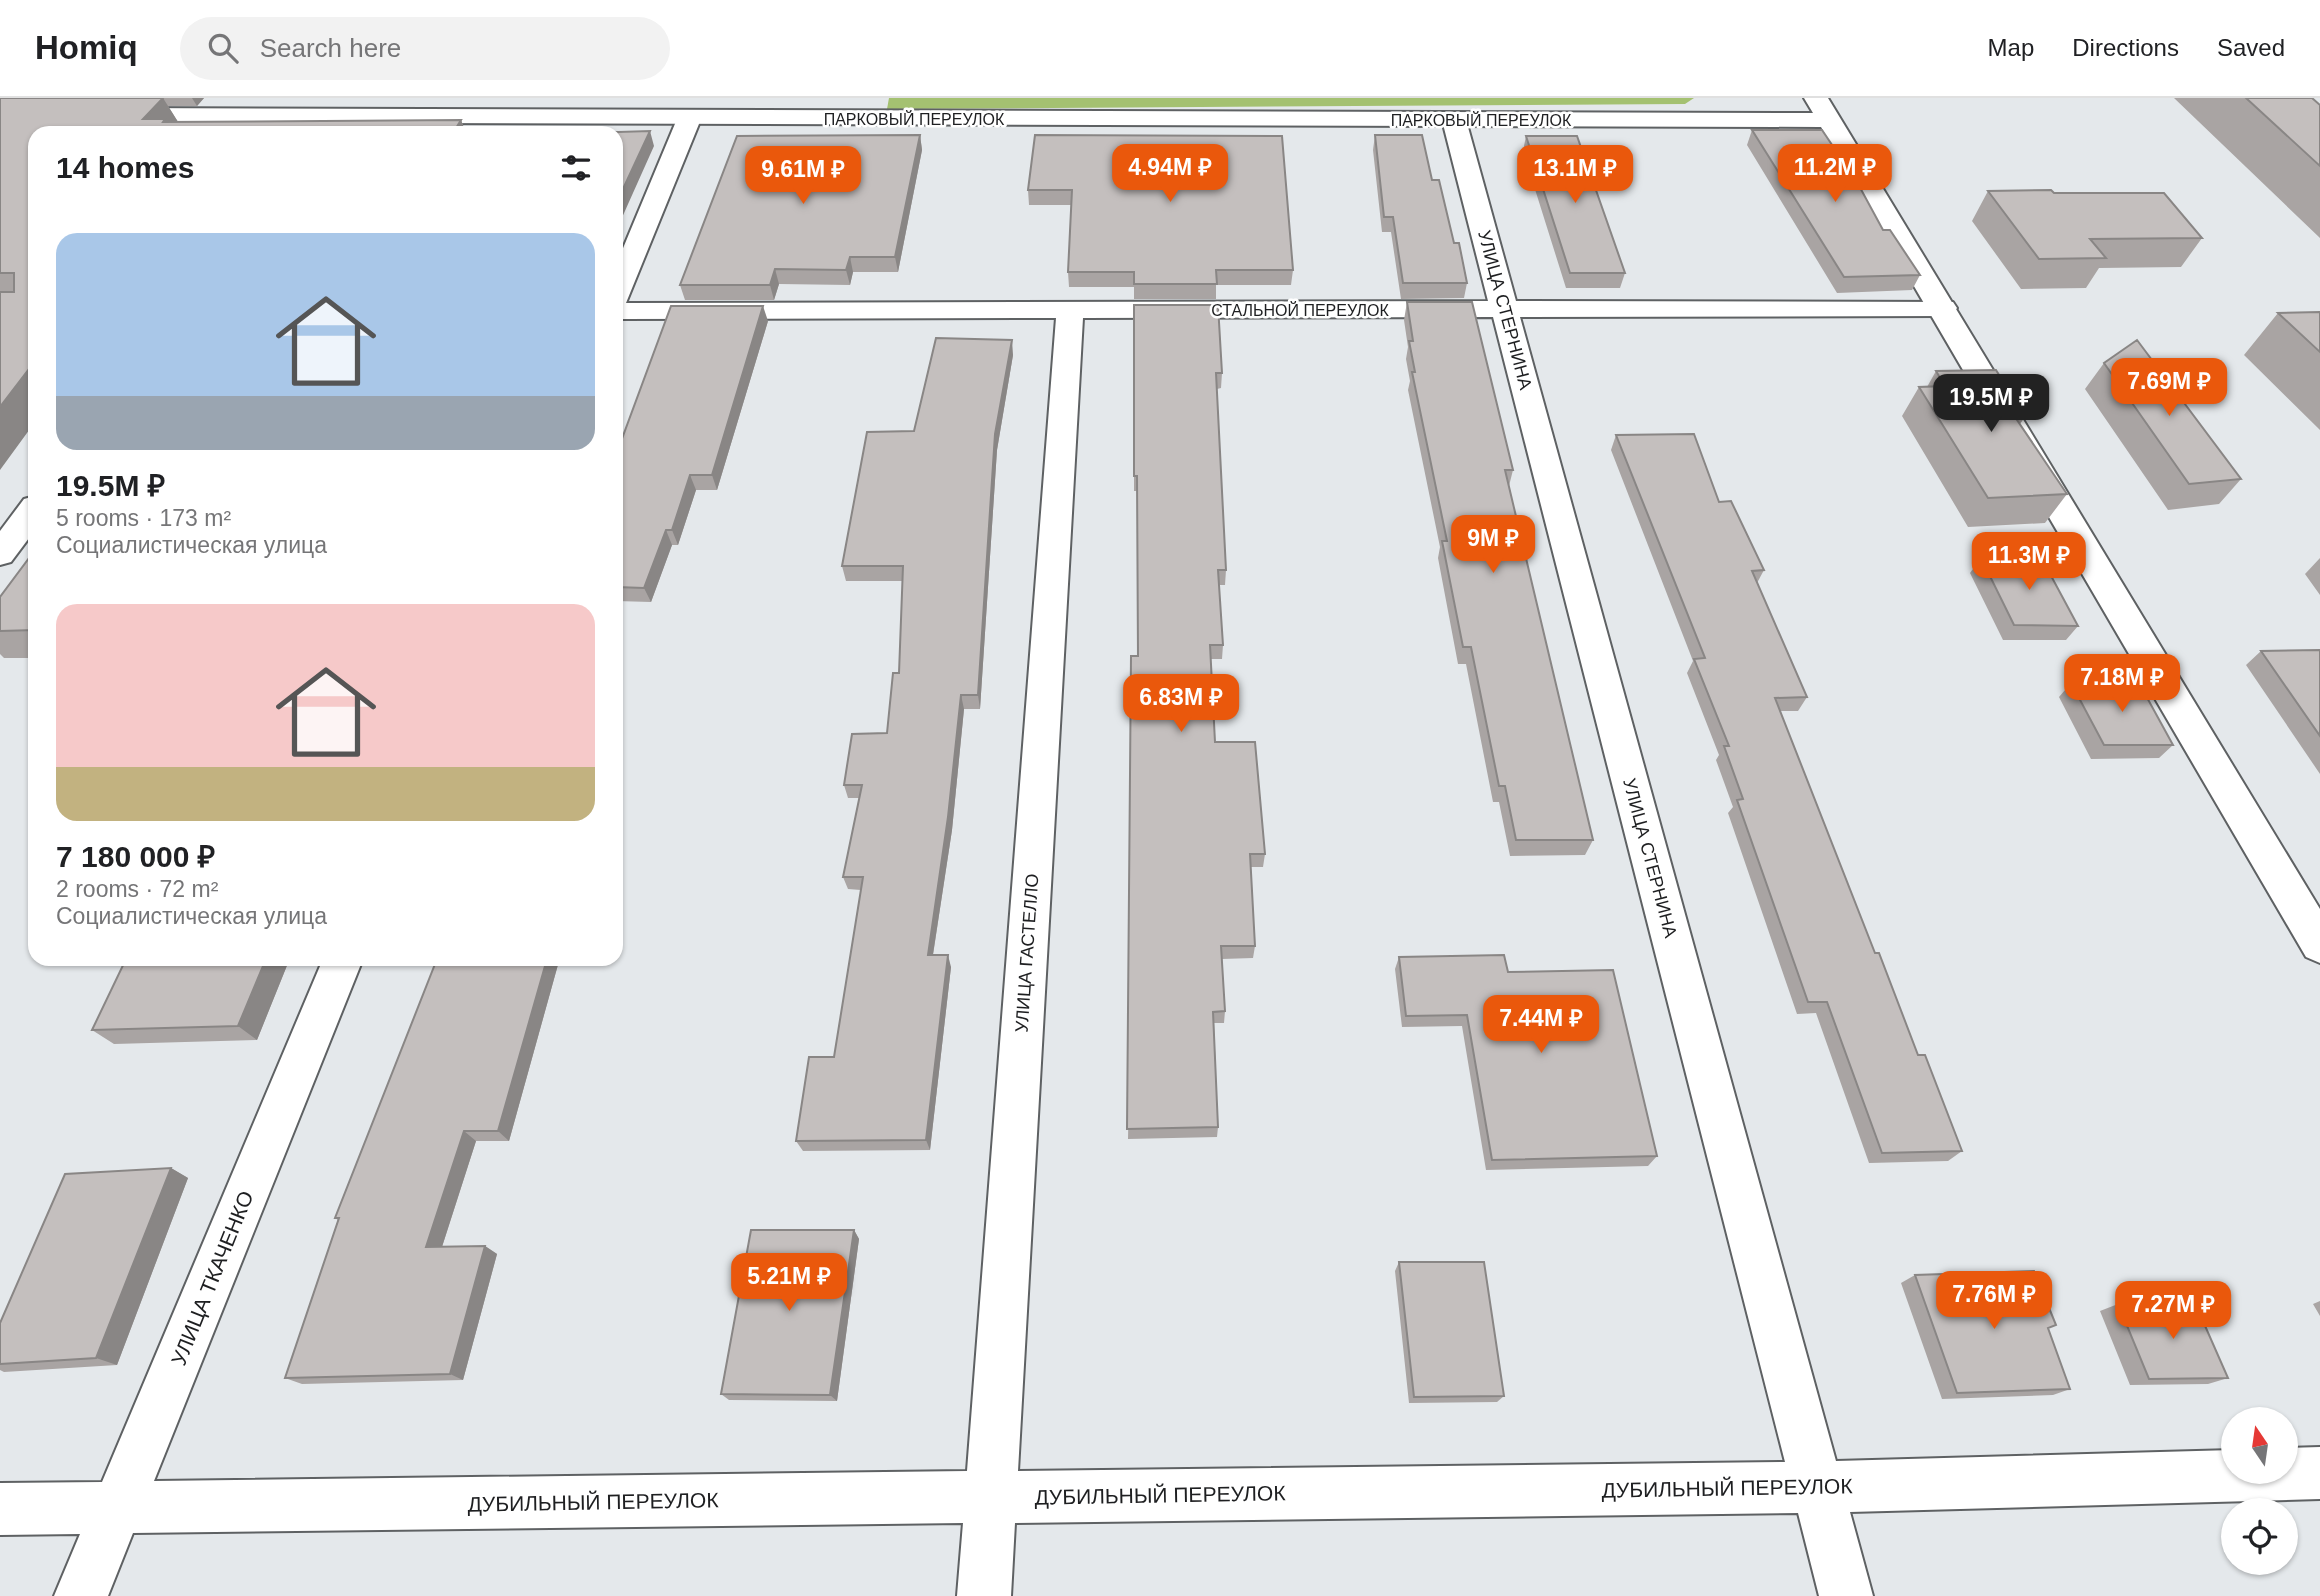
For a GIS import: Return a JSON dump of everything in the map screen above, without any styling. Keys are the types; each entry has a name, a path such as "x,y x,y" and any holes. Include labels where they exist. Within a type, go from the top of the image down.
{"street":[{"name":"ПАРКОВЫЙ ПЕРЕУЛОК","path":"94,115 1454,120 1822,109"},
{"path":"1822,109 1943,308 2320,945"},
{"path":"623,280 689,119"},
{"name":"УЛИЦА СТЕРНИНА","path":"1454,120 1846,1596"},
{"name":"СТАЛЬНОЙ ПЕРЕУЛОК","path":"623,311 1943,308"},
{"name":"УЛИЦА ГАСТЕЛЛО","path":"984,1596 1070,310"},
{"path":"0,554 28,516"},
{"name":"УЛИЦА ТКАЧЕНКО","path":"81,1596 340,966"},
{"name":"ДУБИЛЬНЫЙ ПЕРЕУЛОК","path":"0,1509 1817,1487 2320,1473"}],"green space":[{"path":"889,98 1694,98 1685,104 887,109"}],"building":[{"path":"0,98 163,98 143,119 165,119 163,122 461,120 457,126 28,126 28,370 0,407 0,292 14,292 14,273 0,273"},
{"path":"2246,98 2312,98 2320,105 2320,166"},
{"path":"1752,130 1822,130 1857,182 1883,230 1890,230 1920,275 1844,277"},
{"path":"650,131 623,189 623,132"},
{"path":"920,135 895,257 850,257 846,270 775,269 770,285 680,285 737,136"},
{"path":"1035,135 1282,136 1293,270 1216,270 1217,284 1134,284 1134,272 1068,272 1072,190 1028,190"},
{"path":"1375,135 1422,135 1432,180 1439,180 1454,243 1459,243 1467,283 1403,283 1393,217 1384,217"},
{"path":"1526,136 1577,136 1625,273 1570,273"},
{"path":"2051,190 2054,193 2164,193 2202,238 2090,239 2106,258 2039,259 1988,191"},
{"path":"1407,302 1472,302 1513,470 1505,470 1593,840 1516,840 1505,786 1499,786 1471,647 1463,647 1442,541 1447,541 1412,372 1415,372 1409,341 1413,341"},
{"path":"1134,305 1218,305 1222,373 1216,373 1226,570 1218,570 1223,645 1210,645 1215,742 1255,742 1265,854 1250,854 1255,946 1221,946 1225,1011 1213,1012 1218,1127 1127,1129 1131,656 1138,656"},
{"path":"671,306 763,306 712,475 690,475 672,530 666,530 644,588 623,587 623,436"},
{"path":"2320,312 2320,352 2278,313"},
{"path":"936,338 1012,340 995,434 978,695 961,695 948,817 928,955 948,955 926,1140 796,1141 809,1057 834,1057 863,877 843,877 862,785 844,785 852,734 887,733 893,673 899,673 903,566 842,566 867,432 914,431"},
{"path":"2137,340 2241,479 2189,484 2104,363"},
{"path":"1996,370 2025,417 2015,417 2067,494 1988,498 1919,387 1945,386 1936,371"},
{"path":"1694,434 1719,502 1731,501 1764,570 1752,571 1807,697 1775,698 1875,953 1879,953 1918,1055 1925,1055 1962,1151 1882,1153 1827,1002 1808,1002 1737,800 1743,799 1724,746 1729,746 1694,659 1705,658 1616,435"},
{"path":"1981,558 2042,559 2078,626 2014,625"},
{"path":"28,559 28,630 0,631 0,597"},
{"path":"2320,650 2320,736 2261,651"},
{"path":"2071,683 2139,683 2173,745 2104,745"},
{"path":"1504,955 1508,972 1613,970 1657,1156 1492,1160 1467,1015 1406,1016 1399,957"},
{"path":"123,966 263,966 238,1026 92,1030"},
{"path":"434,966 545,966 498,1131 464,1131 426,1247 485,1246 450,1374 285,1378 339,1218 335,1218"},
{"path":"171,1168 96,1358 0,1364 0,1323 65,1174"},
{"path":"751,1230 854,1230 830,1395 721,1394"},
{"path":"1399,1262 1484,1262 1504,1396 1414,1397"},
{"path":"2034,1271 2056,1325 2048,1328 2070,1389 1957,1393 1915,1275"},
{"path":"2195,1303 2228,1378 2149,1379 2118,1304"}]}
